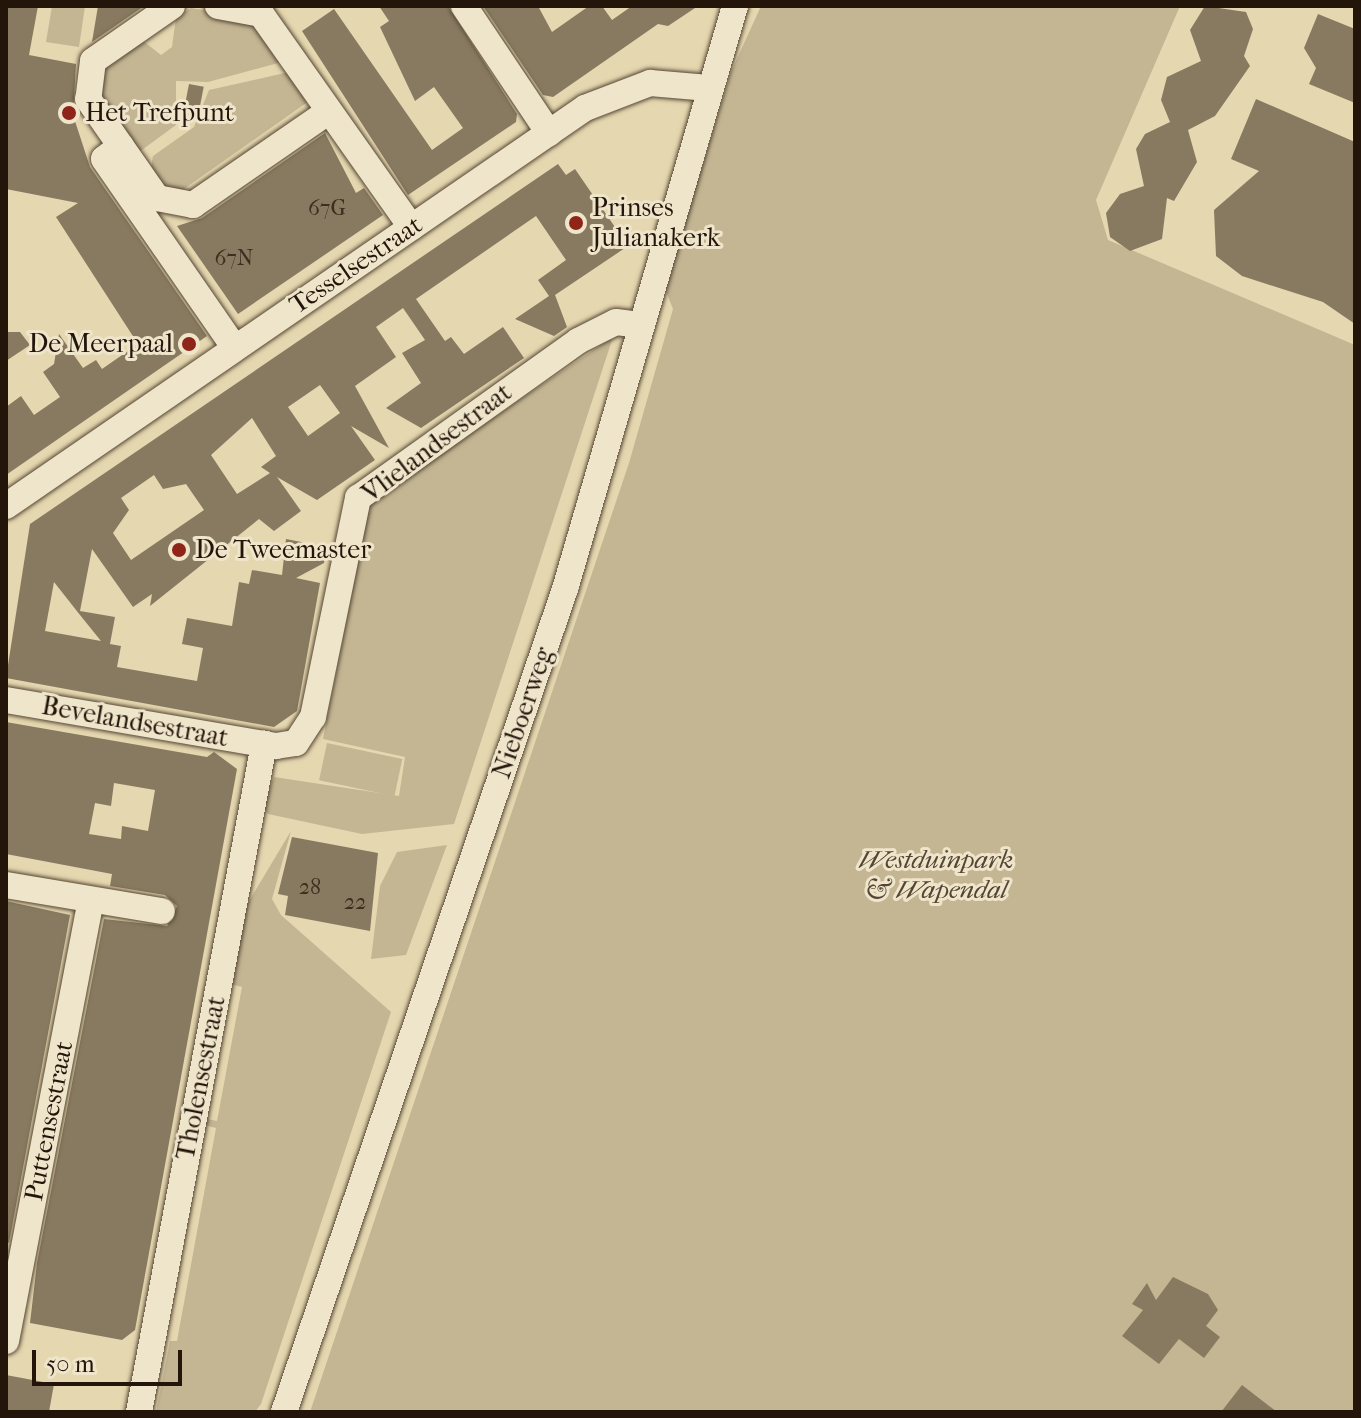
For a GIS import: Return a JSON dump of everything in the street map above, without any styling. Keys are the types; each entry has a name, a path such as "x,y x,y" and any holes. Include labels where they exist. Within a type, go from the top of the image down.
{"street":[{"path":"172,6 93,61 88,99 157,198 193,205 328,112"},
{"path":"218,6 261,14 411,227"},
{"path":"464,6 549,133"},
{"name":"Nieboerweg","path":"284,1412 565,589 735,6"},
{"name":"Tesselsestraat","path":"13,501 585,108 650,83 709,88"},
{"path":"121,146 104,159 235,348"},
{"name":"Vlielandsestraat","path":"264,744 286,746 309,730 349,518 367,488 578,341 616,322 640,325"},
{"name":"Bevelandsestraat","path":"6,700 264,744"},
{"name":"Tholensestraat","path":"139,1412 264,744"},
{"path":"6,885 162,911"},
{"name":"Puttensestraat","path":"7,1341 91,901"}],"green space":[{"path":"52,6 85,6 79,47 46,42"},
{"name":"Westduinpark & Wapendal","path":"761,6 1180,6 1096,200 1108,240 1355,345 1355,1412 310,1412 629,463 673,309 665,289 731,72"},
{"path":"191,8 256,19 286,61 208,82 176,81 176,125 135,155 96,86 98,68 142,40 161,55 172,47 176,17"},
{"path":"289,72 309,101 181,191 158,185 150,173 153,156 194,127 209,90"},
{"path":"613,337 454,824 362,834 268,814 262,807 274,777 399,796 405,757 323,739 370,501"},
{"path":"327,743 402,759 394,796 319,780"},
{"path":"291,831 272,899 281,915 391,1012 261,1404 255,1412 156,1412 170,1341 177,1341 216,1128 200,1124 202,1118 217,1121 242,987 226,983 243,911"},
{"path":"447,845 406,955 371,959 380,886 397,852"}],"building":[{"path":"6,6 38,6 29,55 76,64 73,115 90,167 207,336 6,475 6,407 21,396 34,415 60,397 43,372 54,364 59,334 83,368 96,360 102,369 138,344 56,217 78,203 6,189"},
{"path":"98,6 144,6 92,42"},
{"path":"379,6 448,6 517,114 516,122 408,195 302,31 334,9 432,150 463,128 434,87 415,101 380,27 389,21"},
{"path":"483,6 538,6 552,32 589,6 602,6 612,20 632,6 698,6 668,26 658,24 553,97 543,95"},
{"path":"1205,6 1246,12 1253,29 1244,56 1250,66 1215,116 1188,130 1197,162 1174,201 1167,198 1162,239 1130,251 1110,237 1106,213 1120,194 1144,186 1136,149 1145,134 1170,122 1161,100 1167,77 1201,61 1190,30"},
{"path":"1318,14 1355,29 1355,103 1309,84 1316,68 1304,48"},
{"path":"189,84 204,87 198,117 183,114"},
{"path":"1256,99 1355,142 1355,324 1323,302 1242,276 1216,256 1214,210 1259,171 1231,159"},
{"path":"325,133 356,193 364,188 383,215 238,314 177,226 202,218"},
{"path":"558,164 566,175 575,169 628,246 555,295 567,327 554,336 515,319 549,296 538,280 566,260 536,216 416,299 445,341 451,337 464,354 503,327 524,358 421,428 386,408 421,383 402,353 425,340 403,308 376,327 396,357 355,386 389,448 351,426 375,460 317,500 277,477 301,511 274,531 259,519 150,606 152,594 133,607 92,549 80,611 115,617 110,644 121,646 117,667 197,681 203,648 182,644 187,618 232,626 239,582 249,584 252,570 282,575 286,539 327,547 324,563 296,578 320,583 297,711 274,727 6,678 30,524","holes":["320,385 340,413 308,436 288,407","252,418 276,456 261,467 270,473 237,494 211,455","154,475 163,489 186,484 204,510 131,560 113,533 129,510 121,498","54,582 101,641 45,631"]},
{"path":"6,332 20,332 30,345 6,361"},
{"path":"6,722 207,757 214,752 237,769 135,1330 122,1340 30,1323 37,1263 104,919 167,926 177,906 165,895 110,886 112,874 6,854","holes":["114,783 155,790 148,831 122,826 121,839 89,834 95,803 111,806"]},
{"path":"292,837 378,853 370,931 285,915 288,896 278,894"},
{"path":"6,901 70,915 9,1243 6,1241"},
{"path":"1173,1277 1208,1294 1218,1310 1206,1326 1220,1337 1204,1358 1179,1339 1159,1364 1122,1336 1143,1310 1132,1304 1147,1283 1156,1300"},
{"path":"6,1375 54,1384 49,1412 6,1412"},
{"path":"1242,1385 1277,1412 1221,1412"}],"place":[{"name":"Het Trefpunt","path":"69,113"},
{"name":"Prinses Julianakerk","path":"576,223"},
{"name":"De Meerpaal","path":"189,344"},
{"name":"De Tweemaster","path":"179,550"}]}
